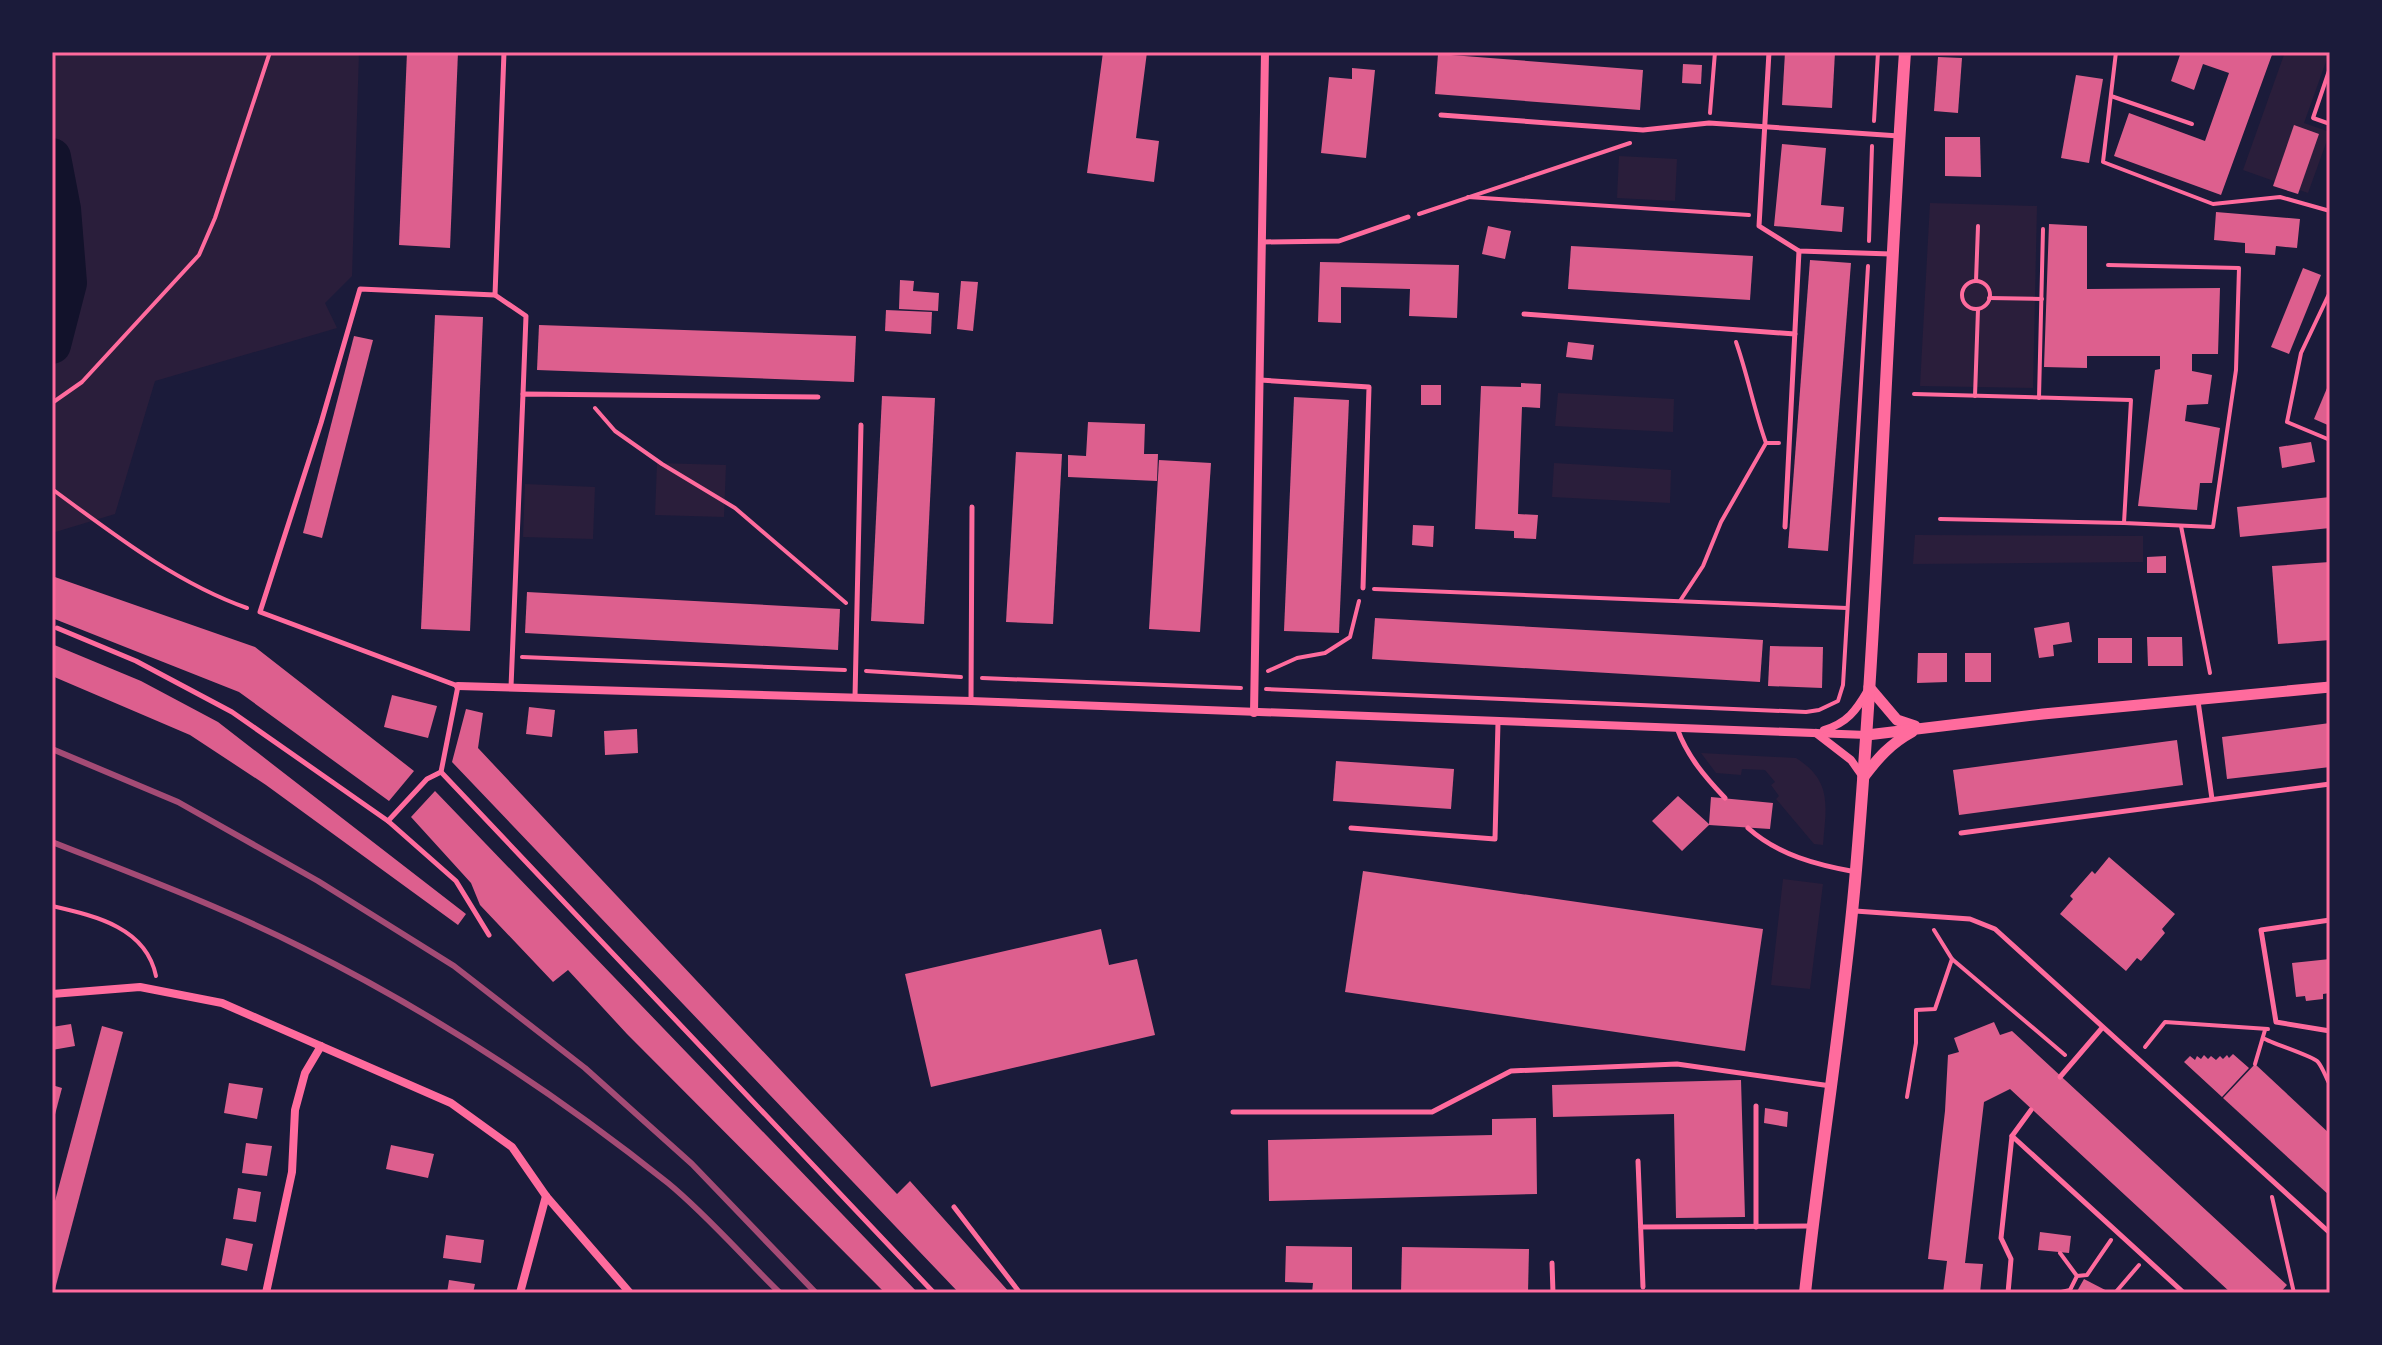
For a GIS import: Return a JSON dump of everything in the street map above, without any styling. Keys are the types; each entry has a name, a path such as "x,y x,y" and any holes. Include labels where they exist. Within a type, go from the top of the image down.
{"main road":[{"path":"1805,1293 1856,872 1867,735 1891,254 1905,52"}],"street":[{"path":"1254,713 1265,52"},
{"path":"458,686 971,701 1867,735 2330,687"},
{"path":"1816,733 1842,725 1857,710 1869,687 1897,720 1919,728"},
{"path":"1816,733 1851,760 1863,778 1894,741 1919,728"},
{"path":"52,994 140,987 222,1003 451,1103 512,1147 546,1196 630,1293"},
{"path":"266,1293 292,1172 295,1110 305,1073 321,1046"},
{"path":"520,1293 546,1196"}],"lane":[{"path":"495,295 504,52"},
{"path":"1769,52 1759,226 1799,251 1891,254"},
{"path":"1441,115 1643,130 1709,123 1899,136"},
{"path":"1262,242 1339,241 1408,217"},
{"path":"1785,527 1799,251"},
{"path":"441,772 458,686 260,612 360,289 495,295 526,316 511,687"},
{"path":"1524,314 1795,334"},
{"path":"1259,380 1369,387 1363,588"},
{"path":"523,394 818,397"},
{"path":"855,698 861,425"},
{"path":"971,701 972,507"},
{"path":"57,628 136,661 232,712 388,821 456,881 489,935"},
{"path":"2198,699 2212,799"},
{"path":"1351,828 1495,839 1498,722"},
{"path":"1677,728 1683,746 1704,776 1725,798"},
{"path":"388,821 427,779 441,772"},
{"path":"441,772 934,1293"},
{"path":"1961,833 2330,784"},
{"path":"1748,828 1765,843 1820,866 1856,872"},
{"path":"1852,911 1970,919 1995,929 2330,1233"},
{"path":"2330,920 2261,930 2276,1022 2330,1031"},
{"path":"2060,1077 2102,1028"},
{"path":"1233,1112 1432,1112 1511,1071 1662,1064 1832,1086"},
{"path":"1756,1106 1756,1227"},
{"path":"2008,1293 2011,1259 2001,1238 2012,1136 2031,1110"},
{"path":"2012,1136 2184,1293"},
{"path":"1638,1161 1643,1287"},
{"path":"954,1207 1020,1293"},
{"path":"1641,1227 1812,1226"},
{"path":"1552,1263 1553,1293"}],"path":[{"path":"52,403 82,382 199,255 215,218 270,52"},
{"path":"1709,123 1715,52"},
{"path":"512,657 1806,712 1819,710 1838,701 1843,685 1878,52"},
{"path":"2116,52 2103,162 2213,204 2280,197 2330,211"},
{"path":"2330,68 2313,118 2330,124"},
{"path":"2111,96 2192,124"},
{"path":"1408,217 1631,143 1643,130"},
{"path":"1468,197 1759,216"},
{"path":"1976,281 1978,226"},
{"path":"2039,398 2043,229"},
{"path":"1940,519 2213,527 2236,370 2239,268 2108,265"},
{"path":"1976,281 1988,288 1989,298 1986,305 1978,309 1965,304 1962,296 1965,287 1976,281"},
{"path":"2330,292 2301,353 2287,422 2330,440"},
{"path":"1989,298 2042,299"},
{"path":"1975,396 1978,309"},
{"path":"1680,601 1703,566 1721,522 1766,443 1732,329"},
{"path":"582,394 615,431 735,508 857,612"},
{"path":"1914,394 2131,400 2124,523"},
{"path":"1766,443 1789,443"},
{"path":"52,489 154,559 225,600 260,612"},
{"path":"2181,526 2210,673"},
{"path":"1255,677 1297,658 1325,653 1350,637 1363,588 1847,608"},
{"path":"52,906 85,914 129,933 145,947 154,966 159,991"},
{"path":"1926,916 1952,959 2073,1062"},
{"path":"1907,1097 1916,1043 1916,1010 1935,1009 1952,959"},
{"path":"2136,1058 2165,1022 2265,1030"},
{"path":"2255,1064 2265,1030 2276,1022"},
{"path":"2263,1038 2318,1062 2330,1085"},
{"path":"2266,1175 2294,1293"},
{"path":"2077,1276 2087,1275 2116,1231"},
{"path":"2060,1253 2077,1276"},
{"path":"2115,1293 2145,1257"},
{"path":"2057,1293 2070,1291 2077,1276"}],"shaded area":[{"path":"52,52 359,52 352,276 325,303 337,328 155,381 115,514 52,533"},
{"path":"2285,52 2316,52 2328,56 2304,123 2330,132 2308,193 2243,170"},
{"path":"1619,156 1677,159 1675,201 1617,198"},
{"path":"1930,203 2037,206 2033,388 1920,386"},
{"path":"1558,393 1674,399 1673,432 1555,426"},
{"path":"657,463 726,465 724,517 655,515"},
{"path":"1554,463 1671,470 1670,503 1552,497"},
{"path":"525,484 595,487 593,539 523,537"},
{"path":"1915,535 2143,536 2143,562 1913,564"},
{"path":"1701,753 1796,758 1808,767 1822,786 1824,796 1823,845 1814,844 1776,799 1779,796 1771,785 1775,782 1765,770 1742,769 1741,775 1716,773"},
{"path":"1783,879 1823,884 1810,989 1771,985"}],"building":[{"path":"407,52 458,52 450,248 399,245"},
{"path":"1103,52 1147,52 1136,138 1159,141 1154,182 1087,173"},
{"path":"1785,52 1835,52 1832,108 1782,105"},
{"path":"2181,52 2273,52 2221,195 2114,156 2129,113 2205,141 2229,73 2203,64 2194,90 2171,81"},
{"path":"1438,54 1643,70 1640,110 1435,94"},
{"path":"1938,57 1962,58 1958,113 1934,111"},
{"path":"1683,64 1702,65 1701,84 1682,83"},
{"path":"1352,68 1375,70 1366,158 1321,153 1329,77 1352,79"},
{"path":"2076,75 2103,79 2089,163 2061,158"},
{"path":"2294,125 2319,134 2298,194 2273,186"},
{"path":"1945,137 1980,137 1981,177 1945,176"},
{"path":"1782,144 1826,148 1821,205 1844,207 1842,232 1774,226"},
{"path":"2216,212 2300,219 2297,248 2276,246 2275,255 2245,253 2245,243 2214,240"},
{"path":"2049,224 2087,226 2087,289 2220,288 2218,354 2192,354 2192,371 2212,375 2208,404 2187,405 2185,421 2220,428 2212,483 2200,483 2197,510 2138,506 2155,370 2160,369 2160,356 2087,356 2087,368 2044,367"},
{"path":"1488,226 1511,231 1505,259 1482,254"},
{"path":"1571,246 1753,256 1750,300 1568,289"},
{"path":"1810,260 1851,263 1828,551 1788,548"},
{"path":"1320,262 1459,265 1457,318 1409,316 1410,289 1341,287 1341,323 1318,322"},
{"path":"2303,268 2321,275 2289,354 2271,347"},
{"path":"900,280 914,281 913,291 939,293 938,311 899,309"},
{"path":"961,281 978,282 973,331 957,329"},
{"path":"886,310 932,312 931,334 885,331"},
{"path":"435,315 483,317 470,631 421,629"},
{"path":"539,325 856,336 854,382 537,370"},
{"path":"354,336 373,340 322,538 303,533"},
{"path":"1568,342 1594,345 1592,360 1566,357"},
{"path":"2330,381 2330,426 2314,419"},
{"path":"1521,383 1541,384 1540,408 1522,407 1518,514 1538,515 1536,539 1514,538 1514,531 1475,529 1481,386 1521,387"},
{"path":"1421,385 1441,385 1441,405 1421,405"},
{"path":"882,396 935,398 924,624 871,621"},
{"path":"1294,397 1349,400 1339,633 1284,631"},
{"path":"1088,422 1145,424 1144,454 1158,454 1157,481 1068,477 1068,455 1086,456"},
{"path":"2311,442 2315,462 2282,468 2279,447"},
{"path":"1016,452 1062,454 1053,624 1006,622"},
{"path":"1159,460 1211,463 1200,632 1149,629"},
{"path":"2330,497 2330,528 2240,537 2237,507"},
{"path":"1413,525 1434,526 1433,547 1412,545"},
{"path":"2166,556 2166,573 2147,573 2147,557"},
{"path":"2330,562 2330,640 2278,644 2272,566"},
{"path":"52,576 255,647 414,771 389,801 239,692 52,618"},
{"path":"527,592 840,609 838,650 525,633"},
{"path":"1375,618 1763,640 1760,682 1372,659"},
{"path":"2069,622 2072,642 2053,645 2054,656 2039,658 2034,628"},
{"path":"2147,637 2182,637 2183,666 2148,666"},
{"path":"2098,638 2132,638 2132,663 2098,663"},
{"path":"52,644 141,681 218,722 466,914 458,925 266,785 190,735 52,676"},
{"path":"1770,646 1823,647 1822,688 1768,686"},
{"path":"1918,653 1947,653 1947,682 1917,683"},
{"path":"1965,653 1991,653 1991,682 1965,682"},
{"path":"392,695 437,706 428,738 384,727"},
{"path":"529,707 555,710 552,737 526,734"},
{"path":"466,709 483,713 478,748 897,1194 910,1181 1010,1293 959,1293 452,762"},
{"path":"2330,723 2330,767 2227,779 2222,737"},
{"path":"637,729 638,753 605,755 604,731"},
{"path":"2177,740 2183,785 1959,815 1953,770"},
{"path":"1336,761 1454,769 1451,809 1333,801"},
{"path":"435,791 918,1293 885,1293 627,1034 568,970 553,982 480,905 471,883 411,817"},
{"path":"1678,796 1709,824 1711,797 1773,803 1770,829 1709,825 1682,851 1652,821"},
{"path":"2109,857 2175,914 2162,929 2165,933 2141,961 2137,958 2126,971 2060,914 2073,899 2070,896"},
{"path":"1363,871 1763,929 1745,1051 1345,992"},
{"path":"1101,929 1109,965 1137,959 1155,1035 931,1087 905,974"},
{"path":"2330,959 2330,993 2323,994 2323,999 2306,1001 2305,996 2296,997 2292,963"},
{"path":"1994,1022 2000,1035 2012,1031 2287,1285 2280,1293 2231,1293 2010,1089 1984,1102 1965,1263 1983,1264 1980,1293 1943,1293 1947,1261 1928,1259 1945,1111 1948,1055 1959,1052 1954,1038"},
{"path":"71,1024 75,1046 52,1050 52,1027"},
{"path":"102,1026 123,1032 52,1293 52,1212"},
{"path":"2233,1054 2249,1068 2222,1097 2184,1062 2190,1056 2195,1060 2197,1056 2201,1059 2204,1055 2208,1059 2211,1056 2216,1060 2220,1056 2223,1059 2227,1055 2229,1058"},
{"path":"2255,1064 2330,1134 2330,1196 2223,1098"},
{"path":"1741,1080 1745,1217 1676,1218 1674,1114 1553,1117 1552,1085"},
{"path":"229,1083 263,1088 257,1119 224,1113"},
{"path":"52,1085 62,1088 53,1122 52,1122"},
{"path":"1765,1108 1788,1112 1787,1127 1764,1123"},
{"path":"1536,1118 1537,1194 1269,1201 1268,1140 1492,1135 1492,1119"},
{"path":"246,1143 272,1146 267,1176 242,1173"},
{"path":"391,1145 434,1154 428,1178 386,1169"},
{"path":"238,1188 261,1192 256,1222 233,1219"},
{"path":"2040,1232 2071,1236 2069,1253 2038,1250"},
{"path":"446,1235 484,1240 481,1263 443,1258"},
{"path":"226,1238 253,1244 247,1271 221,1265"},
{"path":"1286,1246 1352,1247 1352,1293 1312,1293 1313,1283 1285,1282"},
{"path":"1402,1247 1529,1249 1528,1293 1401,1293"},
{"path":"2084,1279 2111,1293 2076,1293"},
{"path":"449,1280 475,1284 473,1293 447,1293"}],"waterway":[{"path":"52,157 62,209 68,283 52,345"}],"railway":[{"path":"52,749 178,802 318,881 454,966 585,1068 692,1164 816,1293"},
{"path":"52,842 272,933 446,1027 537,1086 668,1183 780,1293"}]}
